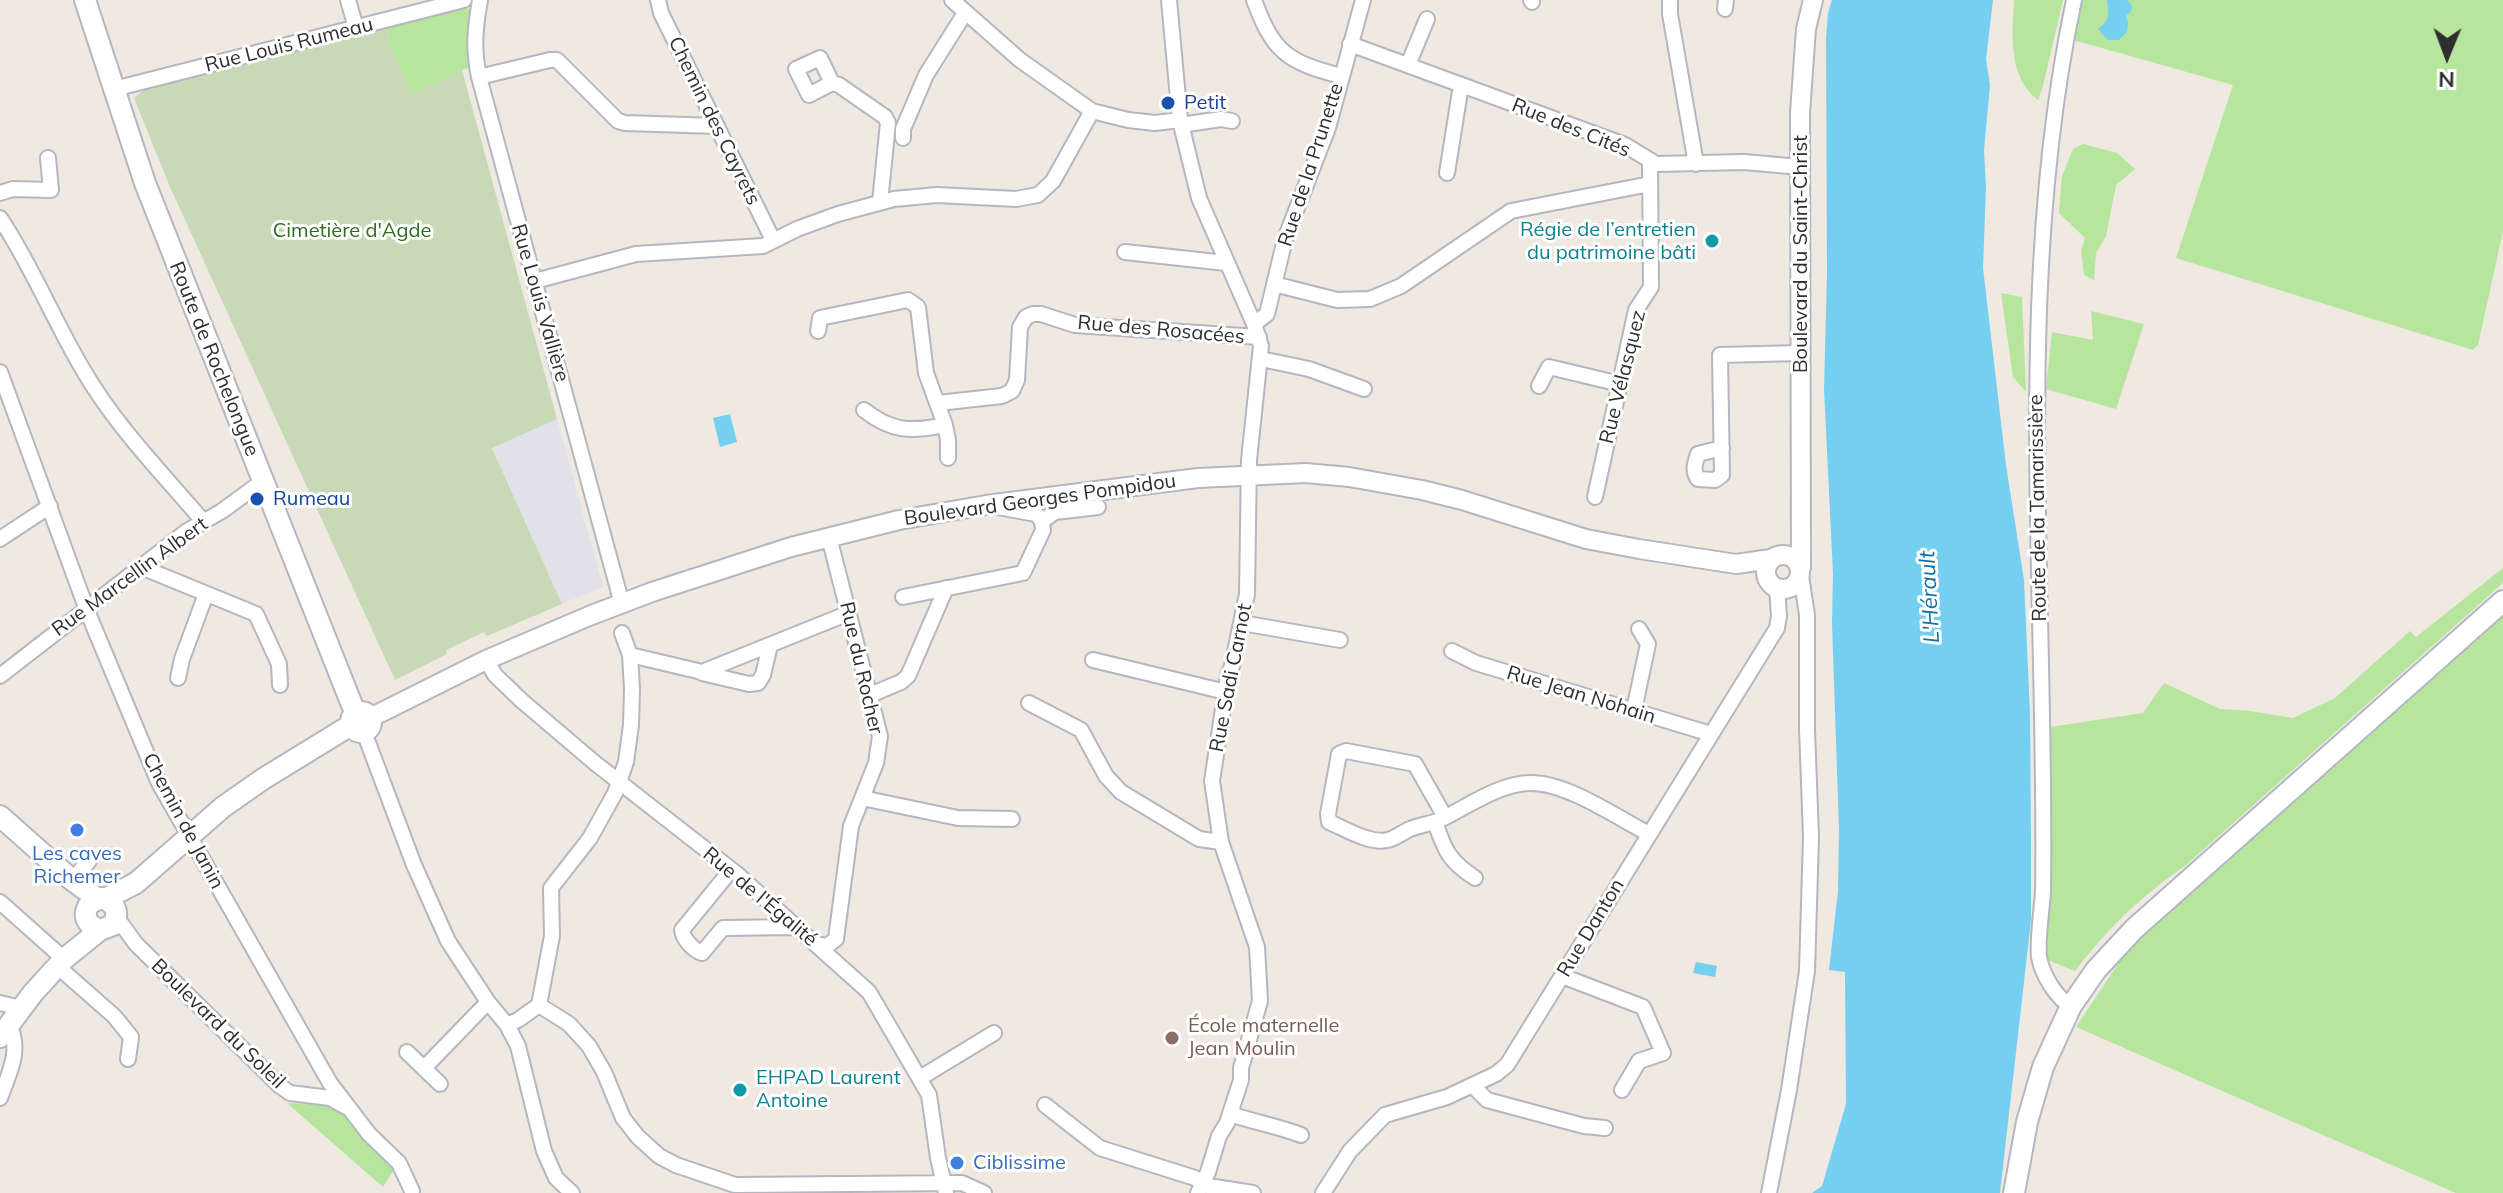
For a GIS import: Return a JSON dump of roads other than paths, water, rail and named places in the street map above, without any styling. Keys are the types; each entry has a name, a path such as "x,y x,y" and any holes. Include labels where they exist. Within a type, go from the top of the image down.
{"main road":[{"name":"Route de Rochelongue","path":"85,0 145,183 360,722"},
{"path":"2014,1193 2027,1122 2043,1067 2071,1006 2096,970 2134,929 2503,601"},
{"name":"Boulevard Georges Pompidou","path":"10,1023 102,914 188,836 263,779 360,722"},
{"name":"Boulevard du Soleil","path":"0,816 72,880 102,914"}],"street":[{"path":"348,0 356,28"},
{"name":"Rue Louis Rumeau","path":"114,89 464,0"},
{"name":"Rue Louis Vallière","path":"480,0 474,36 479,77 622,604"},
{"name":"Chemin des Cayrets","path":"658,0 661,13 773,240"},
{"path":"952,0 1045,79 1092,111 1155,123 1232,121"},
{"path":"1169,0 1181,123 1199,198 1256,330"},
{"path":"1254,0 1263,25 1284,54 1341,76"},
{"name":"Rue de la Prunette","path":"1256,330 1267,314 1288,231 1328,128 1363,0"},
{"path":"1670,0 1696,164"},
{"name":"Boulevard du Saint-Christ","path":"1801,572 1802,69 1813,0"},
{"name":"Route de la Tamarissière","path":"2071,1006 2062,1001 2047,977 2039,953 2043,835 2036,409 2039,287 2046,184 2074,0"},
{"path":"903,138 903,129 926,75 965,13"},
{"path":"1408,65 1427,19"},
{"name":"Rue des Cités","path":"1350,44 1625,145 1650,162 1664,165 1763,163 1800,167"},
{"path":"479,77 557,60 618,121 717,126"},
{"path":"832,83 885,117 888,123 880,202"},
{"path":"1447,173 1461,85"},
{"path":"535,281 636,254 763,246 838,214 880,202 922,196 1016,199 1038,195 1053,181 1092,111"},
{"path":"0,193 13,189 51,190 48,158"},
{"name":"Rue Vélasquez","path":"1595,497 1636,310 1651,287 1650,162"},
{"path":"1274,284 1337,300 1370,299 1401,286 1511,211 1650,184"},
{"path":"0,218 21,249 89,380 119,422 203,521"},
{"path":"1125,252 1226,263"},
{"path":"818,331 820,318 908,300 918,307 926,373 945,425 948,458"},
{"name":"Rue des Rosacées","path":"938,403 1002,396 1012,391 1017,380 1020,327 1026,317 1033,314 1075,325 1256,330"},
{"name":"Rue Sadi Carnot","path":"1200,1188 1230,1114 1259,1009 1260,972 1254,935 1221,842 1212,781 1228,676 1242,623 1248,579 1248,474 1261,359 1256,330"},
{"path":"1722,448 1720,355 1801,353"},
{"path":"1261,359 1309,369 1364,389"},
{"path":"1539,386 1549,367 1620,384"},
{"name":"Chemin de Janin","path":"0,372 87,607 159,783 330,1083 369,1134 399,1163 410,1192"},
{"path":"864,410 878,422 898,429 945,425"},
{"name":"Boulevard Georges Pompidou","path":"360,722 486,660 622,604 777,551 899,520 986,505 1198,478 1306,473 1422,490 1586,539 1736,564 1773,585"},
{"name":"Rue Marcellin Albert","path":"0,676 87,607 203,521 263,481"},
{"path":"903,597 1023,573 1043,530 1042,521 1036,514 986,505"},
{"path":"0,539 50,506"},
{"path":"1042,521 1055,512 1098,507"},
{"name":"Boulevard du Saint-Christ","path":"1776,556 1802,510"},
{"name":"Rue du Rocher","path":"829,537 879,726 876,763 851,826 836,939 840,942 845,970"},
{"path":"1769,1193 1807,971 1811,837 1807,615 1801,572 1791,556 1776,556 1766,569 1773,585 1789,588 1798,581 1801,572"},
{"name":"Boulevard Georges Pompidou","path":"1736,564 1776,556"},
{"path":"141,567 256,614 279,664 280,685"},
{"name":"Rue Danton","path":"1323,1193 1350,1151 1385,1115 1447,1097 1496,1074 1507,1065 1777,628 1779,616 1773,585"},
{"path":"870,695 908,676 946,588"},
{"path":"178,678 206,594"},
{"path":"702,672 849,613"},
{"path":"1242,623 1340,640"},
{"path":"1634,710 1648,644 1639,629"},
{"path":"507,1025 539,1005 552,936 551,888 590,838 615,793 626,762 632,689 630,655 622,633"},
{"path":"630,655 749,684 758,683 763,675 770,645"},
{"name":"Rue Jean Nohain","path":"1452,651 1476,663 1711,734"},
{"name":"Rue de l'Égalité","path":"486,660 495,675 522,701 731,870 875,999 930,1098 945,1188"},
{"path":"1093,660 1226,692"},
{"path":"1029,703 1081,730 1106,776 1121,792 1199,839 1221,842"},
{"name":"Route de Rochelongue","path":"360,722 414,865 448,941 507,1025 518,1046 544,1151 556,1178 572,1193"},
{"path":"1475,878 1457,867 1444,847 1440,820 1415,764 1346,751 1339,754 1329,822 1364,837 1387,840 1409,829 1440,820 1501,790 1528,783 1549,785 1576,796 1649,834"},
{"path":"862,798 958,818 1012,819"},
{"path":"72,880 89,861"},
{"path":"731,870 682,930 697,951 702,953 723,928 796,927"},
{"path":"0,902 114,1016 131,1037 128,1059"},
{"name":"Boulevard du Soleil","path":"102,914 280,1086 290,1093 330,1098 350,1109"},
{"path":"815,944 827,946 836,939"},
{"path":"1562,976 1643,1007 1663,1053 1639,1061 1622,1090"},
{"path":"424,1068 488,1002"},
{"path":"0,1003 10,1023 15,1049 13,1069 0,1098"},
{"path":"539,1005 569,1024 589,1046 604,1072 623,1118 659,1156 676,1165 735,1185 912,1189 945,1188 962,1183 984,1193"},
{"path":"920,1078 994,1033"},
{"path":"407,1052 440,1084"},
{"path":"1473,1086 1487,1100 1584,1126 1605,1128"},
{"path":"1045,1105 1100,1148 1195,1178 1200,1188 1208,1186 1253,1193"},
{"path":"1230,1114 1301,1135"},
{"path":"410,1192 420,1189 427,1193"}],"water":[{"name":"L'Hérault","path":"1832,0 1993,0 1986,59 1990,85 1984,150 1983,268 2006,465 2024,580 2031,840 2031,920 2000,1193 1812,1193 1822,1186 1846,1104 1845,972 1829,970 1838,891 1839,830 1833,574 1824,389 1826,39"},
{"path":"2107,0 2127,0 2132,6 2126,16 2127,32 2119,40 2108,40 2098,29 2107,19"},
{"path":"730,414 737,442 720,447 713,418"},
{"path":"1696,962 1717,966 1715,977 1693,973"}],"place":[{"name":"Petit","path":"1168,103"},
{"name":"Régie de l’entretien du patrimoine bâti","path":"1712,241"},
{"name":"Rumeau","path":"257,499"},
{"name":"Les caves Richemer","path":"77,830"},
{"name":"École maternelle Jean Moulin","path":"1172,1038"},
{"name":"EHPAD Laurent Antoine","path":"740,1090"},
{"name":"Ciblissime","path":"957,1163"}],"park label":[{"name":"Cimetière d'Agde","path":"352,231"}]}
